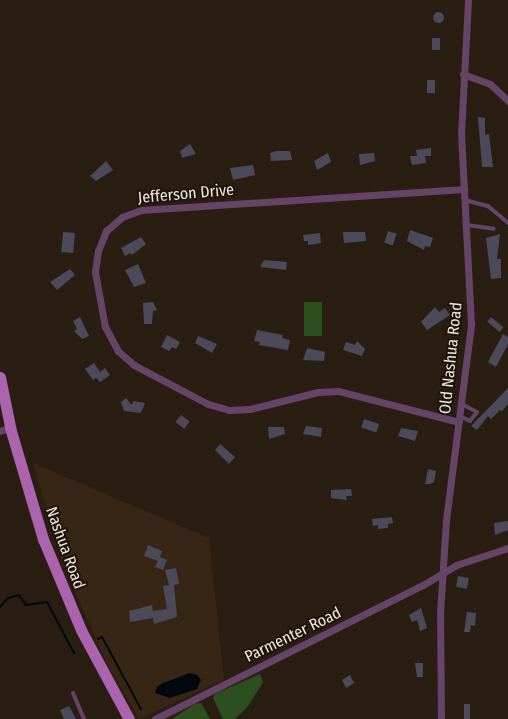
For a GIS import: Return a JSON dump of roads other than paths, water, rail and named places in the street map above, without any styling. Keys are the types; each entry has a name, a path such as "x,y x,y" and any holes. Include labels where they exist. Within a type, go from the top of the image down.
{"main road":[{"name":"Nashua Road","path":"0,376 5,429 59,579 92,653 129,719"}],"street":[{"name":"Old Nashua Road","path":"441,719 442,574 447,500 471,324 464,188 463,74 468,0"},
{"path":"463,74 490,84 508,101"},
{"name":"Jefferson Drive","path":"459,419 338,391 318,392 243,410 208,404 134,365 118,351 105,327 95,272 100,244 106,231 122,217 141,210 464,188"},
{"name":"Parmenter Road","path":"155,719 463,562 508,548"}],"lane":[{"path":"465,200 488,206 508,223"},
{"path":"467,225 494,229"},
{"path":"459,419 470,421 477,412 461,404"},
{"path":"73,692 84,719"}],"waterway":[{"path":"0,607 8,598 19,595 26,605 47,602 74,653"},
{"path":"98,639 102,637 141,709"}]}
